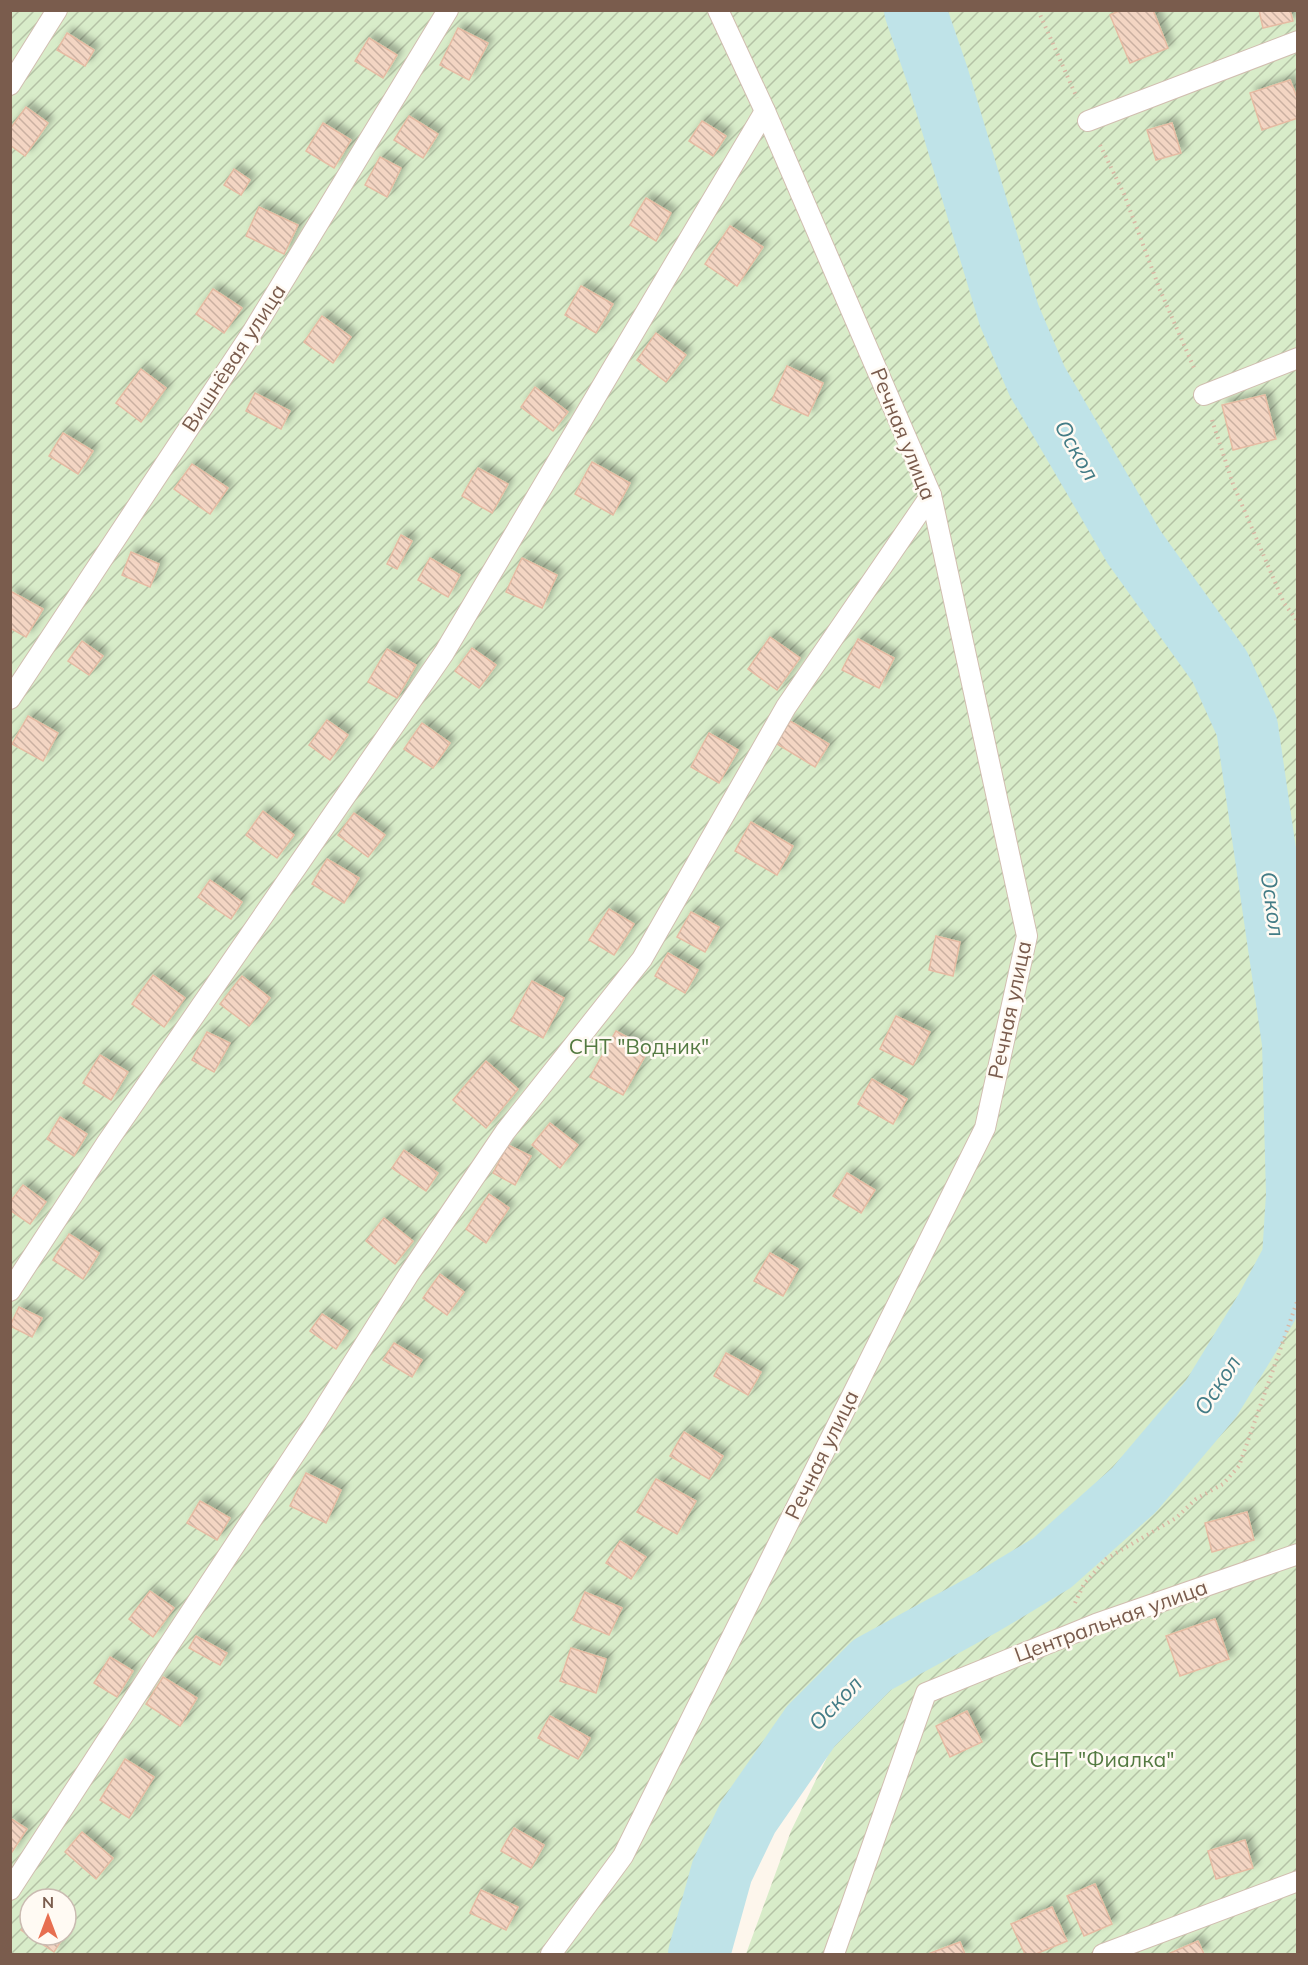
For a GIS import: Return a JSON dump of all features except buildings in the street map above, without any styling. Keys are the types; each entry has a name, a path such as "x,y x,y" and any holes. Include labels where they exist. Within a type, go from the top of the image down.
{"lane":[{"path":"10,84 57,10"},
{"name":"Вишнёвая улица","path":"10,699 253,331 448,10"},
{"name":"Речная улица","path":"551,1954 623,1856 985,1128 1027,936 931,495 765,111 718,10"},
{"path":"1088,121 1298,41"},
{"path":"10,1291 106,1144 444,653 765,111"},
{"path":"1204,395 1298,358"},
{"path":"10,1890 166,1648 308,1435 409,1274 505,1132 642,959 786,707 931,495"},
{"name":"Центральная улица","path":"834,1954 926,1693 1096,1624 1298,1554"},
{"path":"1103,1954 1298,1881"}],"path":[{"path":"1038,10 1124,194 1160,290 1195,368 1233,484 1284,603 1298,622"},
{"path":"1060,1639 1084,1584 1106,1559 1176,1518 1196,1498 1223,1484 1239,1466 1298,1299"}],"green space":[{"name":"СНТ \"Водник\"","path":"11,11 894,11 993,317 1020,386 1119,556 1203,673 1226,727 1275,1041 1275,1197 1265,1251 1245,1295 1190,1385 1115,1474 1040,1540 974,1583 855,1641 797,1708 731,1799 703,1869 676,1954 11,1954"},
{"path":"915,11 1297,11 1297,1195 1293,1043 1247,727 1220,667 1134,547 1037,381 1009,315 938,77"},
{"name":"СНТ \"Фиалка\"","path":"1297,1195 1297,1954 746,1954 791,1831 872,1665 984,1604 1052,1563 1134,1490 1211,1399 1267,1307 1293,1258"}],"waterway":[{"name":"Оскол","path":"699,1954 722,1871 748,1817 811,1726 872,1665 984,1604 1052,1563 1134,1490 1211,1399 1267,1307 1293,1258 1297,1195 1293,1043 1247,727 1220,667 1134,547 1037,381 1009,315 938,77 915,10"}]}
